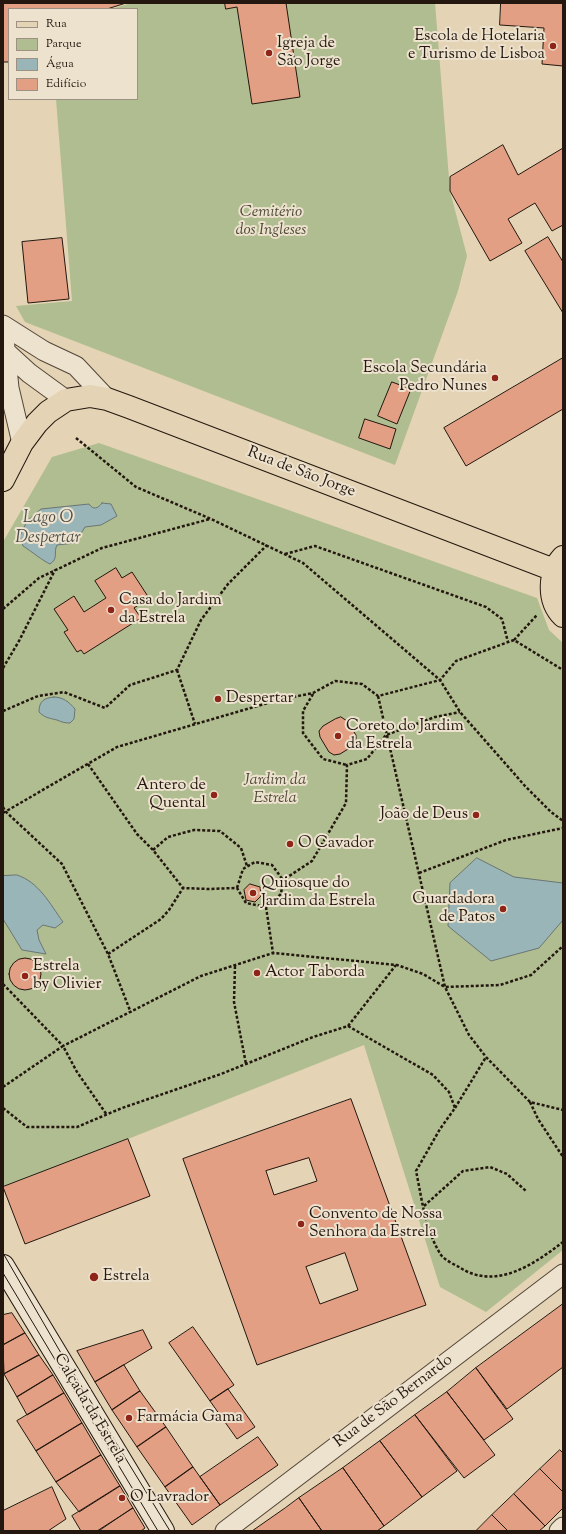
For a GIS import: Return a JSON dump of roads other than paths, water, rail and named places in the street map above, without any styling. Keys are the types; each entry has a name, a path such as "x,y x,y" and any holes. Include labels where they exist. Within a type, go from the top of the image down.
{"main road":[{"name":"Rua de São Jorge","path":"3,480 22,443 37,423 48,412 66,400 90,396 107,399 559,563"},
{"path":"559,563 551,585 553,599 563,616"},
{"name":"Calçada da Estrela","path":"3,1266 9,1290 163,1531"}],"street":[{"path":"3,327 9,388 22,443"},
{"path":"3,327 44,351 76,366 107,399"},
{"path":"5,351 29,374 66,400"},
{"name":"Rua de São Bernardo","path":"225,1531 563,1274"},
{"path":"559,1531 563,1527"}],"water":[{"name":"Lago O Despertar","path":"102,503 111,504 117,516 101,525 85,527 75,543 57,545 54,560 50,564 23,546 20,536 27,521 41,509 89,504 96,508"},
{"path":"54,697 66,700 75,709 74,719 70,723 47,718 39,712 40,705 43,701 47,698"},
{"path":"477,858 514,877 563,883 563,920 539,948 491,961 448,926 450,883"},
{"path":"17,875 25,878 38,888 63,922 55,928 43,925 37,930 39,940 46,954 22,950 3,919 3,876"}],"tram line":[{"path":"3,1253 58,1348 170,1531"},
{"path":"3,1273 158,1531"}],"place":[{"name":"Escola de Hotelaria e Turismo de Lisboa","path":"553,46"},
{"name":"Igreja de São Jorge","path":"269,53"},
{"name":"Escola Secundária Pedro Nunes","path":"495,378"},
{"name":"Casa do Jardim da Estrela","path":"111,610"},
{"name":"Despertar","path":"218,699"},
{"name":"Coreto do Jardim da Estrela","path":"338,736"},
{"name":"Antero de Quental","path":"214,795"},
{"name":"João de Deus","path":"476,815"},
{"name":"O Cavador","path":"290,844"},
{"name":"Quiosque do Jardim da Estrela","path":"253,893"},
{"name":"Guardadora de Patos","path":"503,909"},
{"name":"Actor Taborda","path":"257,973"},
{"name":"Estrela by Olivier","path":"25,976"},
{"name":"Convento de Nossa Senhora da Estrela","path":"301,1224"},
{"name":"Estrela","path":"94,1277"},
{"name":"Farmácia Gama","path":"129,1418"},
{"name":"O Lavrador","path":"122,1498"}],"park label":[{"name":"Cemitério dos Ingleses","path":"271,222"},
{"name":"Jardim da Estrela","path":"275,790"}]}
